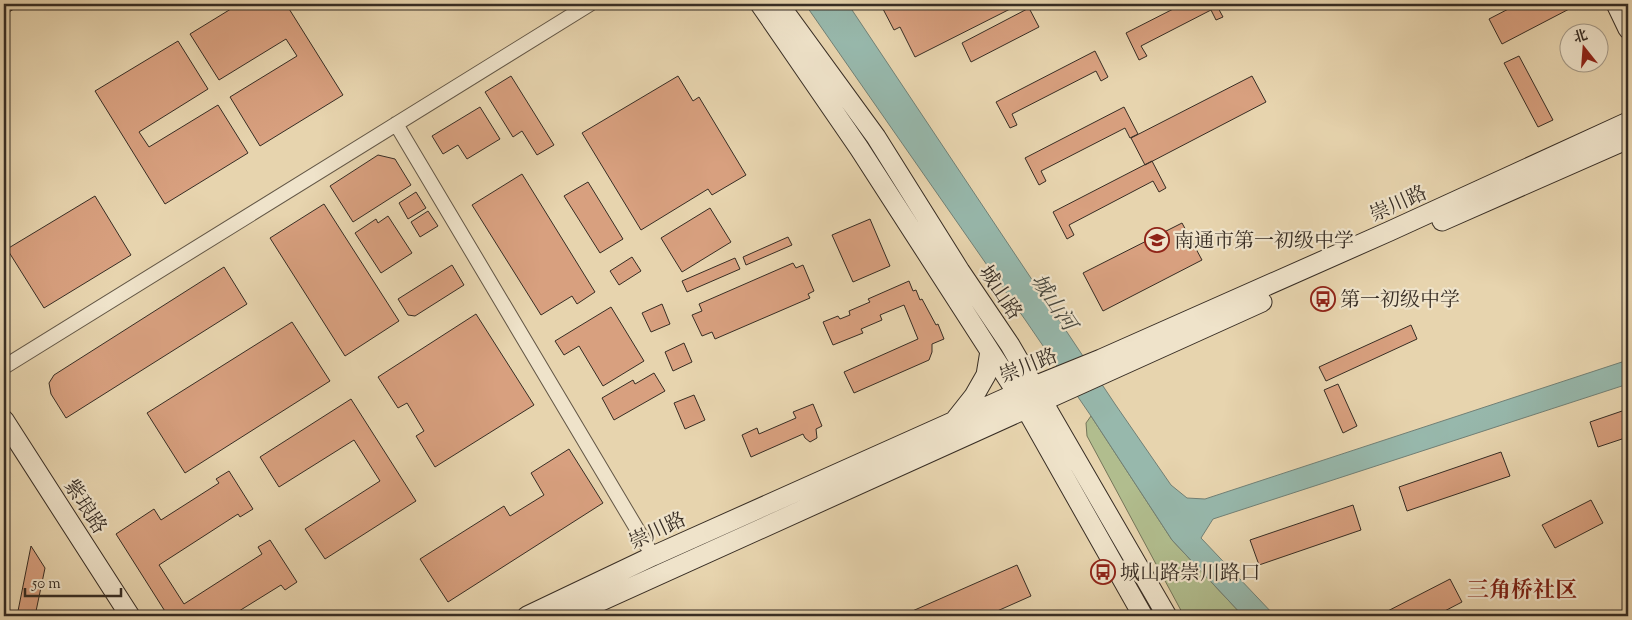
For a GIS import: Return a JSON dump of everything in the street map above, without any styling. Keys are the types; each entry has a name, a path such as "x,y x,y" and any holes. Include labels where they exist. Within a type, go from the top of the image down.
{"main road":[{"name":"城山路","path":"760,4 859,148 990,351 1038,394 1143,616"},
{"name":"城山路","path":"779,4 876,137 960,271 1010,345 1167,616"},
{"path":"1616,4 1628,28"},
{"name":"崇川路","path":"1105,365 1628,122"},
{"name":"崇川路","path":"568,616 1038,394 1628,138"},
{"path":"954,422 974,396 986,374 990,351"},
{"name":"崇川路","path":"528,616 652,556 954,422 1038,394"},
{"name":"紫琅路","path":"4,420 130,616"}],"street":[{"path":"4,367 590,4"},
{"path":"396,124 652,556"}],"green space":[{"path":"1091,416 1172,540 1243,616 1184,616 1087,436 1086,423"}],"water":[{"path":"805,4 848,4 1115,404 1171,485 1187,498 1205,499 1628,360 1628,384 1213,519 1201,538 1275,616 1243,616 1172,540 1026,321"}],"building":[{"path":"4,4 22,4 4,15"},
{"path":"239,4 286,4 343,95 260,146 230,97 297,56 286,39 219,80 190,34"},
{"path":"894,4 1020,4 915,57 900,27 894,30 883,9"},
{"path":"1183,4 1216,4 1223,17 1216,20 1211,10 1141,46 1147,56 1139,60 1126,33"},
{"path":"1518,4 1571,4 1573,7 1502,44 1489,19"},
{"path":"1029,8 1039,27 971,62 962,43"},
{"path":"178,41 208,89 139,132 149,147 218,105 248,153 165,204 95,91"},
{"path":"1095,51 1108,77 1101,81 1096,71 1012,114 1017,125 1010,128 996,102"},
{"path":"1519,56 1553,120 1538,127 1504,63"},
{"path":"511,76 554,145 537,155 522,131 513,137 485,92"},
{"path":"678,76 693,101 699,97 746,175 712,195 708,189 641,230 582,133"},
{"path":"1252,76 1266,102 1145,165 1131,138"},
{"path":"480,107 500,139 467,159 458,145 443,154 432,136"},
{"path":"1124,107 1138,134 1130,138 1125,128 1041,171 1046,181 1039,185 1025,158"},
{"path":"378,155 395,159 411,185 353,222 330,186"},
{"path":"1152,161 1166,188 1159,192 1153,181 1069,225 1074,235 1067,239 1053,212"},
{"path":"522,174 595,292 577,304 572,296 541,315 472,205"},
{"path":"588,182 623,239 600,253 564,196"},
{"path":"416,192 426,208 408,219 399,203"},
{"path":"95,196 131,255 44,308 7,249"},
{"path":"324,204 399,321 345,356 270,238"},
{"path":"710,208 731,242 682,272 661,238"},
{"path":"428,211 438,226 420,237 411,222"},
{"path":"388,216 412,253 381,273 355,233 376,219 378,223"},
{"path":"870,219 890,266 853,282 832,235"},
{"path":"1182,223 1202,260 1103,311 1083,273"},
{"path":"788,237 792,245 746,265 743,257"},
{"path":"632,257 641,271 619,285 610,271"},
{"path":"735,258 740,269 687,292 682,281"},
{"path":"793,263 796,268 803,265 814,291 808,294 810,298 715,339 712,332 702,336 692,315 702,311 699,304"},
{"path":"452,265 464,285 415,316 408,315 398,299"},
{"path":"224,267 247,304 66,418 51,394 49,383 54,375"},
{"path":"909,281 913,291 916,290 936,325 938,324 944,339 932,344 929,360 854,393 844,372 918,339 904,305 880,315 882,320 861,329 863,333 833,345 823,322 838,316 840,319 850,315 849,311 870,302 868,299"},
{"path":"662,304 670,324 651,332 642,313"},
{"path":"611,307 644,361 603,386 579,346 564,355 555,341"},
{"path":"476,314 534,405 435,467 416,436 424,431 407,403 398,408 378,377"},
{"path":"292,322 330,381 185,473 147,413"},
{"path":"1411,325 1417,339 1326,381 1319,367"},
{"path":"684,343 692,362 673,371 665,352"},
{"path":"654,373 665,391 614,420 602,398 633,380 635,384"},
{"path":"1338,384 1357,426 1343,433 1324,390"},
{"path":"694,395 705,420 685,429 674,403"},
{"path":"351,399 416,501 325,559 305,529 380,481 354,440 279,487 260,457"},
{"path":"813,404 822,426 816,429 817,438 810,442 803,434 751,457 742,435 757,428 759,434 796,418 793,412"},
{"path":"1628,409 1628,437 1598,447 1590,422"},
{"path":"569,449 603,503 448,602 420,559 504,506 510,516 544,495 531,473"},
{"path":"1501,452 1510,476 1407,511 1399,487"},
{"path":"229,471 253,509 240,517 238,514 159,565 184,604 262,554 258,547 270,540 297,582 285,590 281,585 231,616 168,616 116,534 154,509 161,520 219,483 216,479"},
{"path":"1591,500 1603,523 1555,548 1542,525"},
{"path":"1353,505 1361,530 1259,565 1250,540"},
{"path":"31,546 45,568 35,616 17,616"},
{"path":"1017,565 1031,596 986,616 901,616"},
{"path":"1450,579 1462,602 1435,616 1378,616"}],"place":[{"name":"南通市第一初级中学","path":"1157,240"},
{"name":"第一初级中学","path":"1323,299"},
{"name":"城山路崇川路口","path":"1103,572"}],"district":[{"name":"三角桥社区","path":"1522,589"}],"water label":[{"name":"城山河","path":"1054,302"}]}
